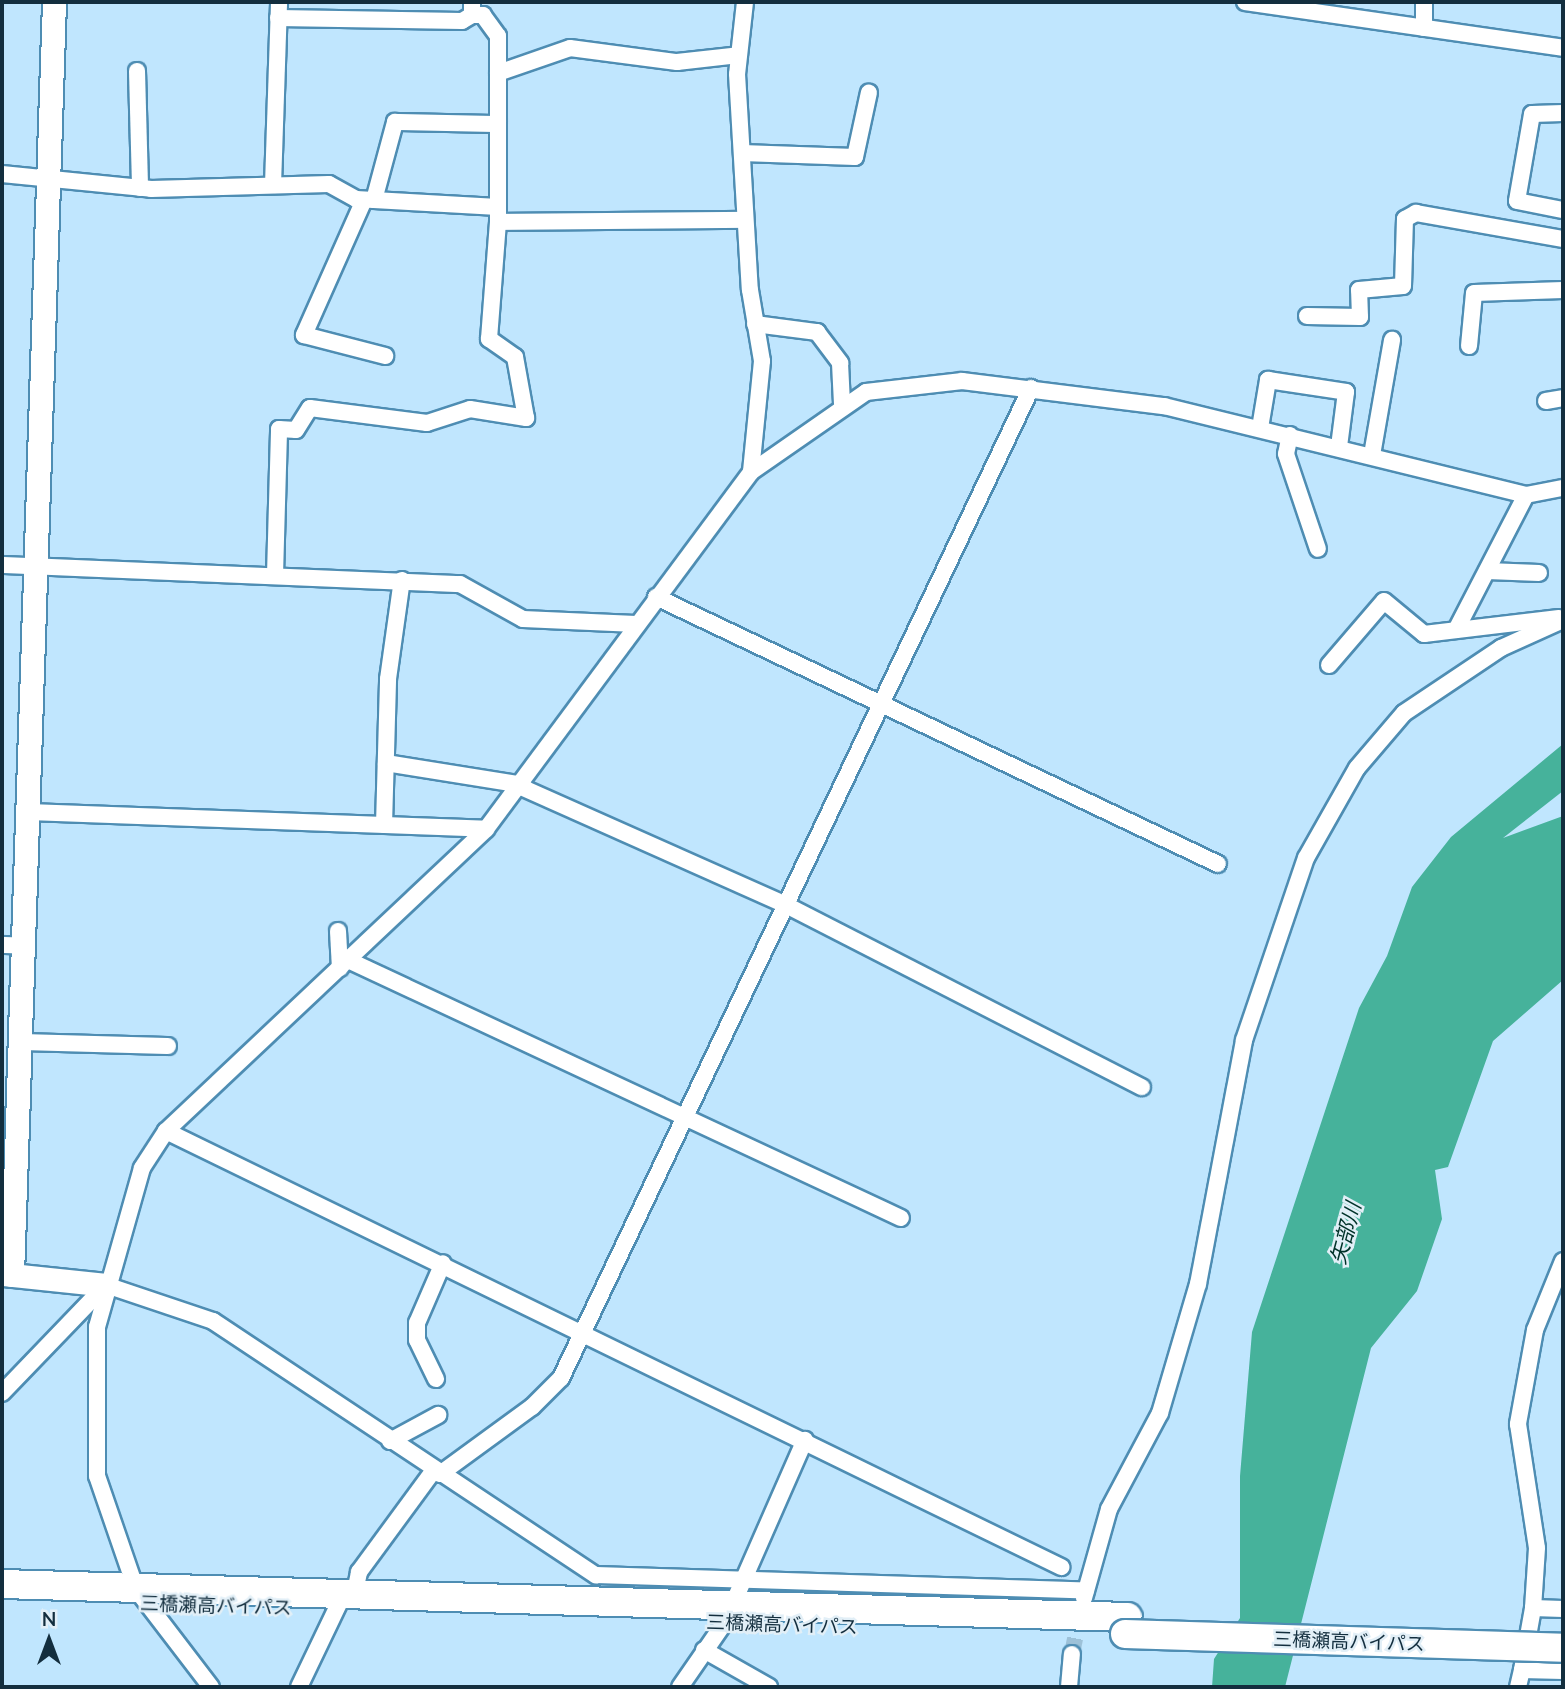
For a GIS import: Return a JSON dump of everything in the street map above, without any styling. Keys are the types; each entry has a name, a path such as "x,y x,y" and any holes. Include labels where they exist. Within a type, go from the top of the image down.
{"highway":[{"name":"三橋瀬高バイパス","path":"2,1584 142,1596"},
{"name":"三橋瀬高バイパス","path":"2,1597 731,1602 1563,1648"},
{"name":"三橋瀬高バイパス","path":"1126,1625 1563,1630"}],"street":[{"path":"54,2 30,812 13,945 21,1042 7,1274 106,1285 213,1321 390,1441 596,1575 731,1602 1085,1594 1109,1509 1160,1413 1198,1283 1244,1040 1306,858 1357,768 1404,713 1501,648 1563,619"},
{"path":"745,2 739,55 742,153 755,324 762,360 751,472"},
{"path":"1245,2 1563,48"},
{"path":"1424,2 1424,28"},
{"path":"273,185 278,10 461,21 472,8 483,15 498,36 498,215 489,339 515,357 526,418 470,409 427,423 310,408 296,430 279,429 275,575"},
{"path":"498,73 570,48 677,62 739,55"},
{"path":"137,71 140,188"},
{"path":"742,153 855,157 869,92"},
{"path":"1563,113 1532,114 1517,201 1563,210"},
{"path":"385,356 303,335 369,200 395,121 498,124"},
{"path":"2,174 48,176 140,188 329,184 369,200 498,215 746,220"},
{"path":"1307,316 1360,317 1359,290 1403,286 1405,219 1416,213 1563,239"},
{"path":"1469,346 1474,293 1563,290"},
{"path":"755,324 817,331 840,363 842,404"},
{"path":"1372,455 1392,340"},
{"path":"1260,428 1268,380 1346,392 1339,447"},
{"path":"211,1687 142,1596 104,1506 93,1438 97,1327 106,1285 135,1186 166,1130 486,829 522,786 636,624 751,472 842,404 866,392 935,381 1031,388 1164,406 1526,495 1563,488"},
{"path":"299,1687 359,1572 437,1472 549,1393 583,1330 1031,388"},
{"path":"1546,401 1563,398"},
{"path":"1290,435 1286,454 1318,549"},
{"path":"1457,630 1526,495"},
{"path":"2,565 460,584 523,620 636,624"},
{"path":"1487,571 1539,573"},
{"path":"384,825 388,679 402,580"},
{"path":"656,597 1218,864"},
{"path":"1329,665 1384,601 1424,634 1563,619"},
{"path":"386,763 522,786 784,904 1142,1087"},
{"path":"30,812 486,829"},
{"path":"338,931 344,964"},
{"path":"344,964 685,1112 901,1218"},
{"path":"21,1042 168,1046"},
{"path":"166,1130 583,1330 1061,1567"},
{"path":"1518,1687 1533,1608 1537,1548 1520,1400 1535,1330 1563,1261"},
{"path":"436,1379 417,1340 417,1323 443,1263"},
{"path":"2,1393 106,1285"},
{"path":"390,1441 438,1415"},
{"path":"680,1687 705,1650 731,1602 805,1440"},
{"path":"1533,1608 1563,1609"},
{"path":"705,1650 769,1687"},
{"path":"1069,1687 1072,1654"},
{"path":"1522,1670 1563,1671"}],"water":[{"name":"矢部川","path":"1563,744 1563,791 1503,838 1563,816 1563,980 1493,1041 1448,1167 1435,1170 1442,1219 1417,1291 1371,1348 1285,1687 1212,1687 1214,1659 1240,1618 1240,1476 1252,1332 1359,1008 1387,956 1412,887 1451,837"}],"tunnel":[{"path":"1072,1654 1081,1608"}]}
